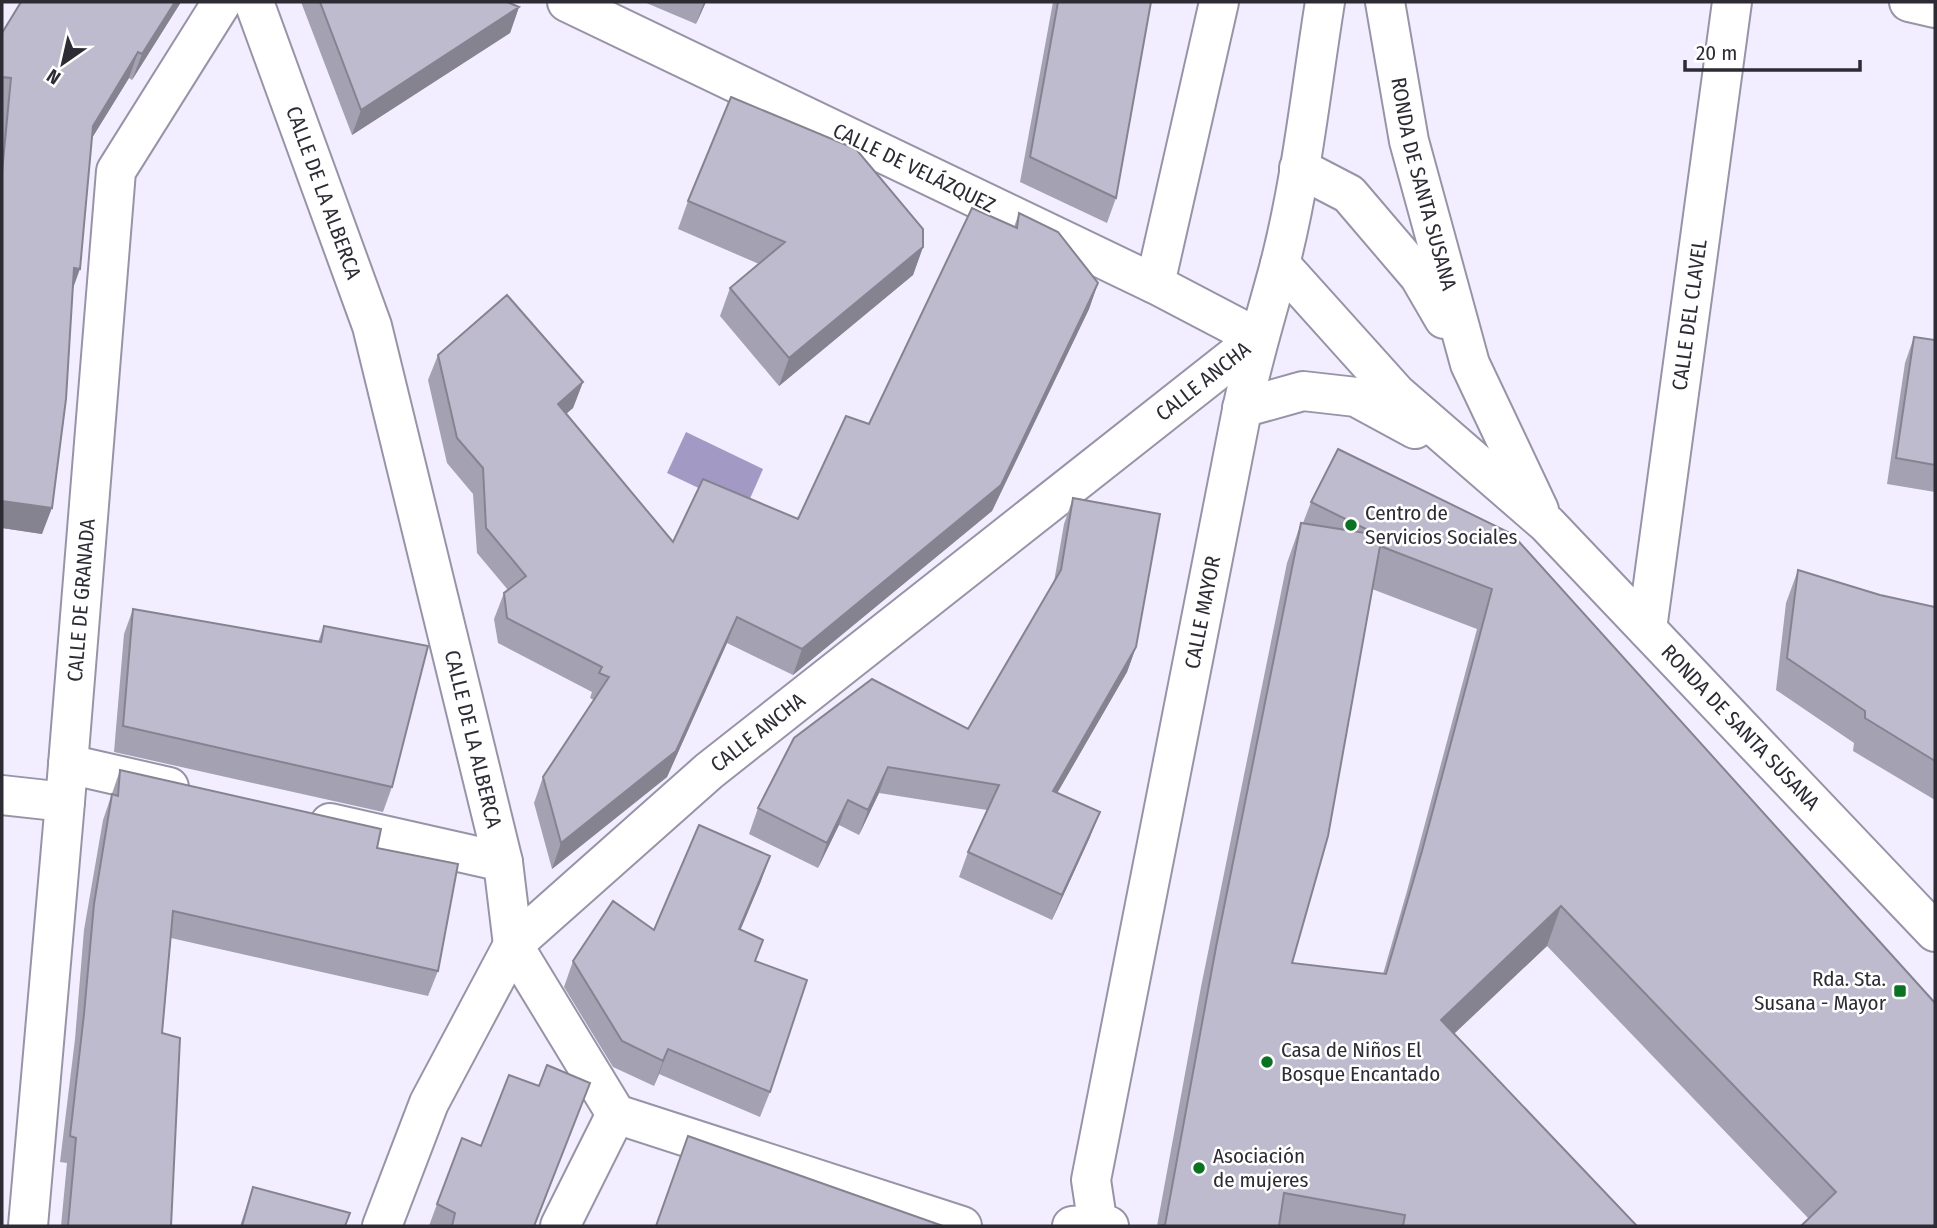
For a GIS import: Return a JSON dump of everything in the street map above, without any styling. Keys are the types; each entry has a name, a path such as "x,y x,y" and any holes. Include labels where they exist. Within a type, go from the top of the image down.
{"street":[{"name":"CALLE DE GRANADA","path":"28,1226 18,1150 65,802 116,171 222,2"},
{"name":"CALLE DE LA ALBERCA","path":"254,2 372,326 503,862 513,946 616,1114"},
{"name":"CALLE DE VELÁZQUEZ","path":"568,2 1156,284 1258,338"},
{"path":"1156,284 1219,2"},
{"name":"CALLE MAYOR","path":"1094,1226 1091,1180 1207,601 1242,408 1258,338 1280,264 1299,168 1325,2"},
{"name":"RONDA DE SANTA SUSANA","path":"1385,2 1409,141 1470,364"},
{"name":"CALLE DEL CLAVEL","path":"1647,629 1732,2"},
{"path":"1909,2 1935,8"},
{"name":"RONDA DE SANTA SUSANA","path":"1299,168 1349,194 1419,276 1470,364 1546,524"},
{"name":"RONDA DE SANTA SUSANA","path":"1280,264 1396,393 1546,524 1935,932"},
{"name":"CALLE ANCHA","path":"382,1226 429,1103 513,946 709,771 1258,338"},
{"name":"RONDA DE SANTA SUSANA","path":"1242,408 1303,391 1356,397 1475,463"},
{"path":"68,764 204,794"},
{"path":"2,795 65,802"},
{"path":"299,816 503,862"},
{"path":"560,1226 616,1114 962,1226"}],"shaded area":[{"path":"686,432 763,469 745,510 667,473"}],"building":[{"path":"21,2 175,2 142,54 138,52 93,126 80,269 74,268 66,399 52,508 2,501 2,172 11,78 2,77 2,33"},
{"path":"320,2 507,2 519,7 361,110"},
{"path":"1058,2 1151,2 1116,198 1030,157"},
{"path":"731,97 856,149 923,229 923,247 789,358 730,288 785,242 688,201"},
{"path":"972,208 1017,228 1019,213 1058,232 1098,283 1001,485 802,649 737,617 676,751 561,843 543,777 609,677 599,673 602,667 507,618 504,593 526,576 486,528 483,468 457,438 438,355 507,295 583,382 558,404 673,542 703,479 798,519 846,416 869,424"},
{"path":"1914,337 1935,340 1935,465 1896,458"},
{"path":"1338,449 1512,534 1935,1003 1935,1226 1801,1226 1836,1192 1561,906 1441,1020 1637,1226 1403,1226 1405,1215 1284,1193 1279,1226 1162,1226 1165,1225 1216,947 1301,523 1378,535 1311,502","holes":["1380,546 1492,589 1386,974 1292,963 1328,836"]},
{"path":"1073,498 1160,514 1136,647 1053,791 1100,812 1062,895 968,852 999,785 888,767 868,810 848,800 827,843 758,808 794,738 872,679 968,729 1061,570"},
{"path":"1798,570 1880,595 1935,607 1935,761 1865,718 1865,711 1787,658"},
{"path":"133,609 321,642 324,626 428,646 392,787 123,726"},
{"path":"120,770 381,829 377,848 458,864 438,971 173,911 162,1033 180,1038 171,1226 68,1226 76,1138 70,1136 94,904 112,794 118,796"},
{"path":"699,825 770,856 739,929 763,940 755,961 807,980 770,1092 668,1049 663,1061 622,1041 573,961 613,901 654,930"},
{"path":"547,1065 590,1083 534,1226 452,1226 455,1213 437,1204 462,1138 481,1146 509,1075 539,1086"},
{"path":"688,1136 943,1226 656,1226"},
{"path":"253,1187 350,1213 345,1226 242,1226"}],"place":[{"name":"Centro de Servicios Sociales","path":"1351,525"},
{"name":"Rda. Sta. Susana - Mayor","path":"1900,991"},
{"name":"Casa de Niños El Bosque Encantado","path":"1267,1062"},
{"name":"Asociación de mujeres","path":"1199,1168"}]}
